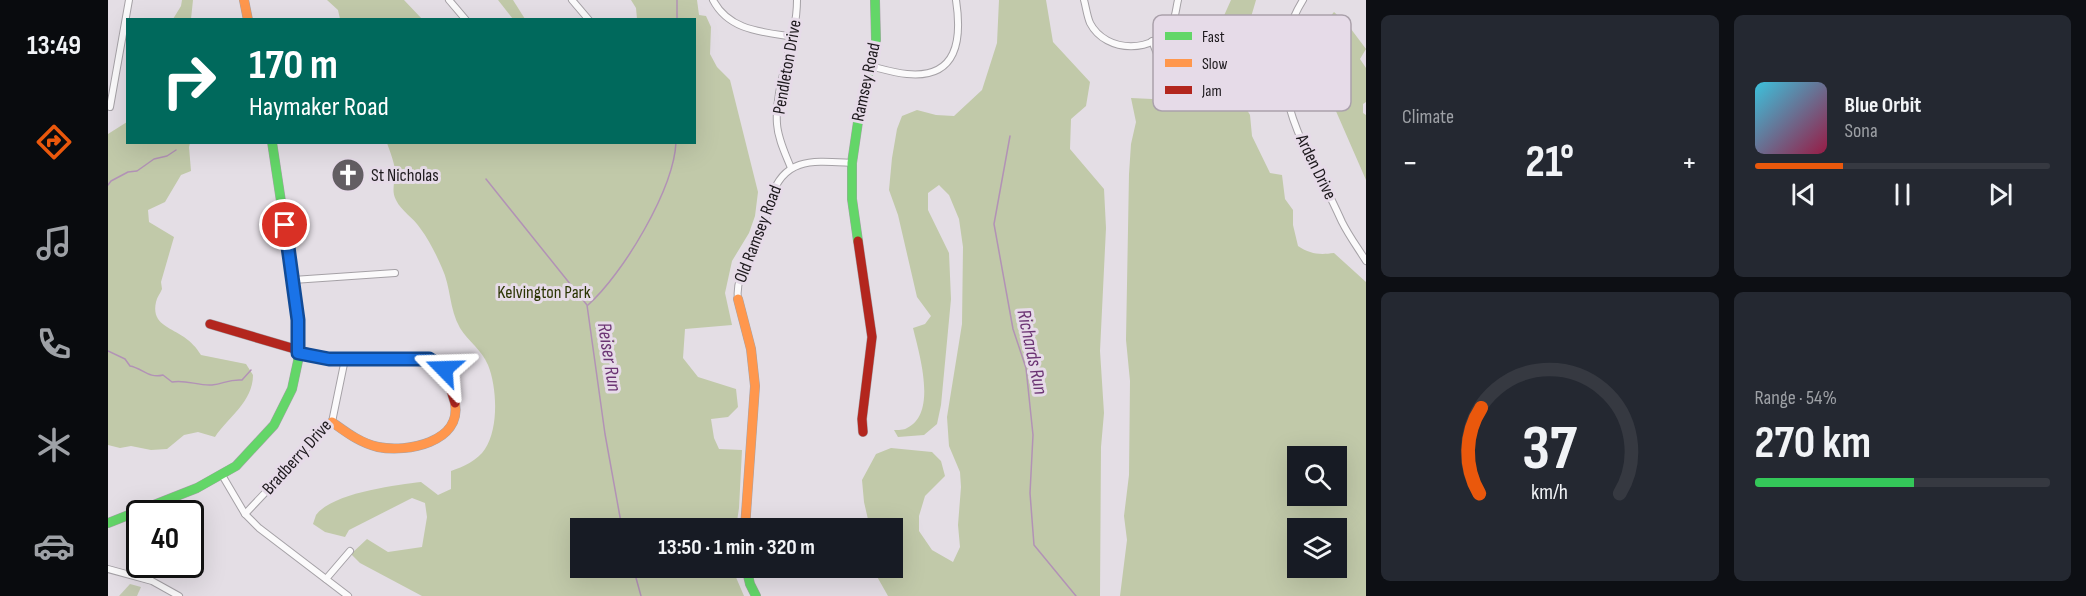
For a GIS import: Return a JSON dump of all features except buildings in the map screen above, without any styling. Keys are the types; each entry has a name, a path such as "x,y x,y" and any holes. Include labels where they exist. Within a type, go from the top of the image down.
{"street":[{"path":"110,107 129,0"},
{"path":"244,0 248,18"},
{"path":"449,0 464,18"},
{"path":"572,0 587,18"},
{"path":"713,0 717,8 737,25 755,31 794,37"},
{"name":"Pendleton Drive","path":"791,168 780,139 777,123 778,104 797,20 797,0"},
{"name":"Ramsey Road","path":"852,163 855,135 876,40 875,0"},
{"path":"870,66 907,74 925,74 943,67 953,54 959,39 956,0"},
{"path":"1084,0 1089,21 1103,38 1114,44 1131,47 1140,47 1152,41"},
{"path":"1174,15 1178,0"},
{"name":"Arden Drive","path":"1294,15 1304,0"},
{"name":"Arden Drive","path":"1290,111 1311,161 1343,224 1366,261"},
{"path":"109,520 197,488 236,466 274,425 291,388 298,353 298,320 272,144"},
{"name":"Old Ramsey Road","path":"746,518 754,369 751,345 736,289 738,280 757,245 774,189 783,173 791,168 816,162 852,163"},
{"path":"852,163 852,199 872,337 862,419 863,432"},
{"path":"293,280 395,273"},
{"path":"210,324 298,353 329,359 429,359 444,369 449,380 456,416 448,432 440,438 402,449 389,449 367,443 348,434 332,422"},
{"name":"Bradberry Drive","path":"245,514 332,422 345,358"},
{"path":"222,475 245,514 259,528 348,596"},
{"path":"326,579 350,551"},
{"path":"108,568 152,581 179,596"},
{"path":"749,578 756,596"}],"green space":[{"path":"182,0 193,0 191,18 174,18"},
{"path":"327,0 404,0 421,18 340,18 338,10"},
{"path":"498,0 513,0 524,18 512,18"},
{"name":"Kelvington Park","path":"631,0 697,0 699,15 706,16 711,27 710,54 717,67 730,80 758,192 755,216 749,233 732,261 725,293 732,325 685,329 683,358 698,377 736,389 738,407 728,417 711,419 714,438 719,449 742,450 739,508 738,518 570,518 570,578 736,578 744,596 422,596 360,563 351,554 367,539 388,552 422,547 427,517 425,503 412,498 349,530 345,537 325,532 313,524 316,515 324,507 365,491 421,482 438,495 451,489 451,471 478,457 490,440 493,430 495,396 488,365 456,321 445,275 429,242 396,200 393,190 394,165 387,144 696,144 696,18 637,18 636,8"},
{"path":"999,0 1046,0 1053,42 1090,82 1086,106 1071,119 1070,149 1104,189 1106,228 1100,351 1104,413 1101,447 1100,596 888,596 878,578 903,578 903,518 868,518 862,480 876,454 891,448 932,452 941,461 945,476 925,496 919,516 919,531 932,550 953,562 960,547 958,525 960,472 949,446 947,417 962,324 963,247 959,219 949,195 939,185 928,193 928,210 949,253 951,299 941,405 937,424 924,435 898,437 894,430 907,428 916,421 922,410 924,382 913,328 925,324 931,316 917,297 898,215 889,190 897,129 902,116 917,110 936,115 954,116 982,90 997,43"},
{"path":"1231,0 1256,0 1252,15 1224,15"},
{"path":"1351,29 1366,49 1360,59 1366,68 1366,102 1363,104 1363,113 1366,115 1366,180 1336,111 1351,111"},
{"path":"1131,98 1153,99 1153,111 1248,111 1252,136 1270,173 1282,175 1285,199 1293,210 1293,225 1298,246 1315,253 1334,253 1366,282 1366,596 1120,596 1127,540 1124,516 1129,475 1130,381 1126,340 1129,174 1131,144 1136,122"},
{"path":"126,123 126,144 190,144 191,171 181,175 165,202 148,210 149,222 174,237 155,309 156,315 163,324 189,341 201,355 246,364 253,375 249,393 239,409 215,437 198,432 184,435 167,449 151,450 131,446 120,448 108,445 108,134"},
{"path":"130,584 141,587 137,596 119,596"}],"waterway":[{"name":"Reiser Run","path":"677,0 677,18"},
{"name":"Richards Run","path":"1010,136 994,224 1013,329 1026,368 1033,435 1030,493 1034,545 1076,596"},
{"name":"Reiser Run","path":"588,305 616,273 644,230 666,183 676,144"},
{"path":"108,185 128,172 137,171 154,159 167,156 176,150"},
{"name":"Reiser Run","path":"486,179 587,305 605,434 620,518"},
{"path":"108,351 125,359 130,366 154,376 163,375 172,382 216,384 242,380 251,370"},
{"name":"Reiser Run","path":"636,578 641,596"}],"traffic: fast":[{"path":"858,241 852,199 852,163 859,115 876,40 875,0"},
{"path":"108,523 197,488 236,466 274,425 292,389 298,361 299,320 272,144"},
{"path":"749,578 756,596"}],"traffic: slow":[{"path":"244,0 248,18"},
{"path":"738,299 751,349 755,386 746,518"},
{"path":"332,422 365,443 378,447 417,446 441,436 450,427 455,416 455,403"}],"traffic: jam":[{"path":"858,241 872,337 862,419 863,432"},
{"path":"210,324 329,359 414,358 430,360 438,364 446,374 455,403"}],"place":[{"name":"St Nicholas","path":"348,175"}],"route":[{"path":"285,225 298,320 298,353 329,359 429,359 444,369"}]}
